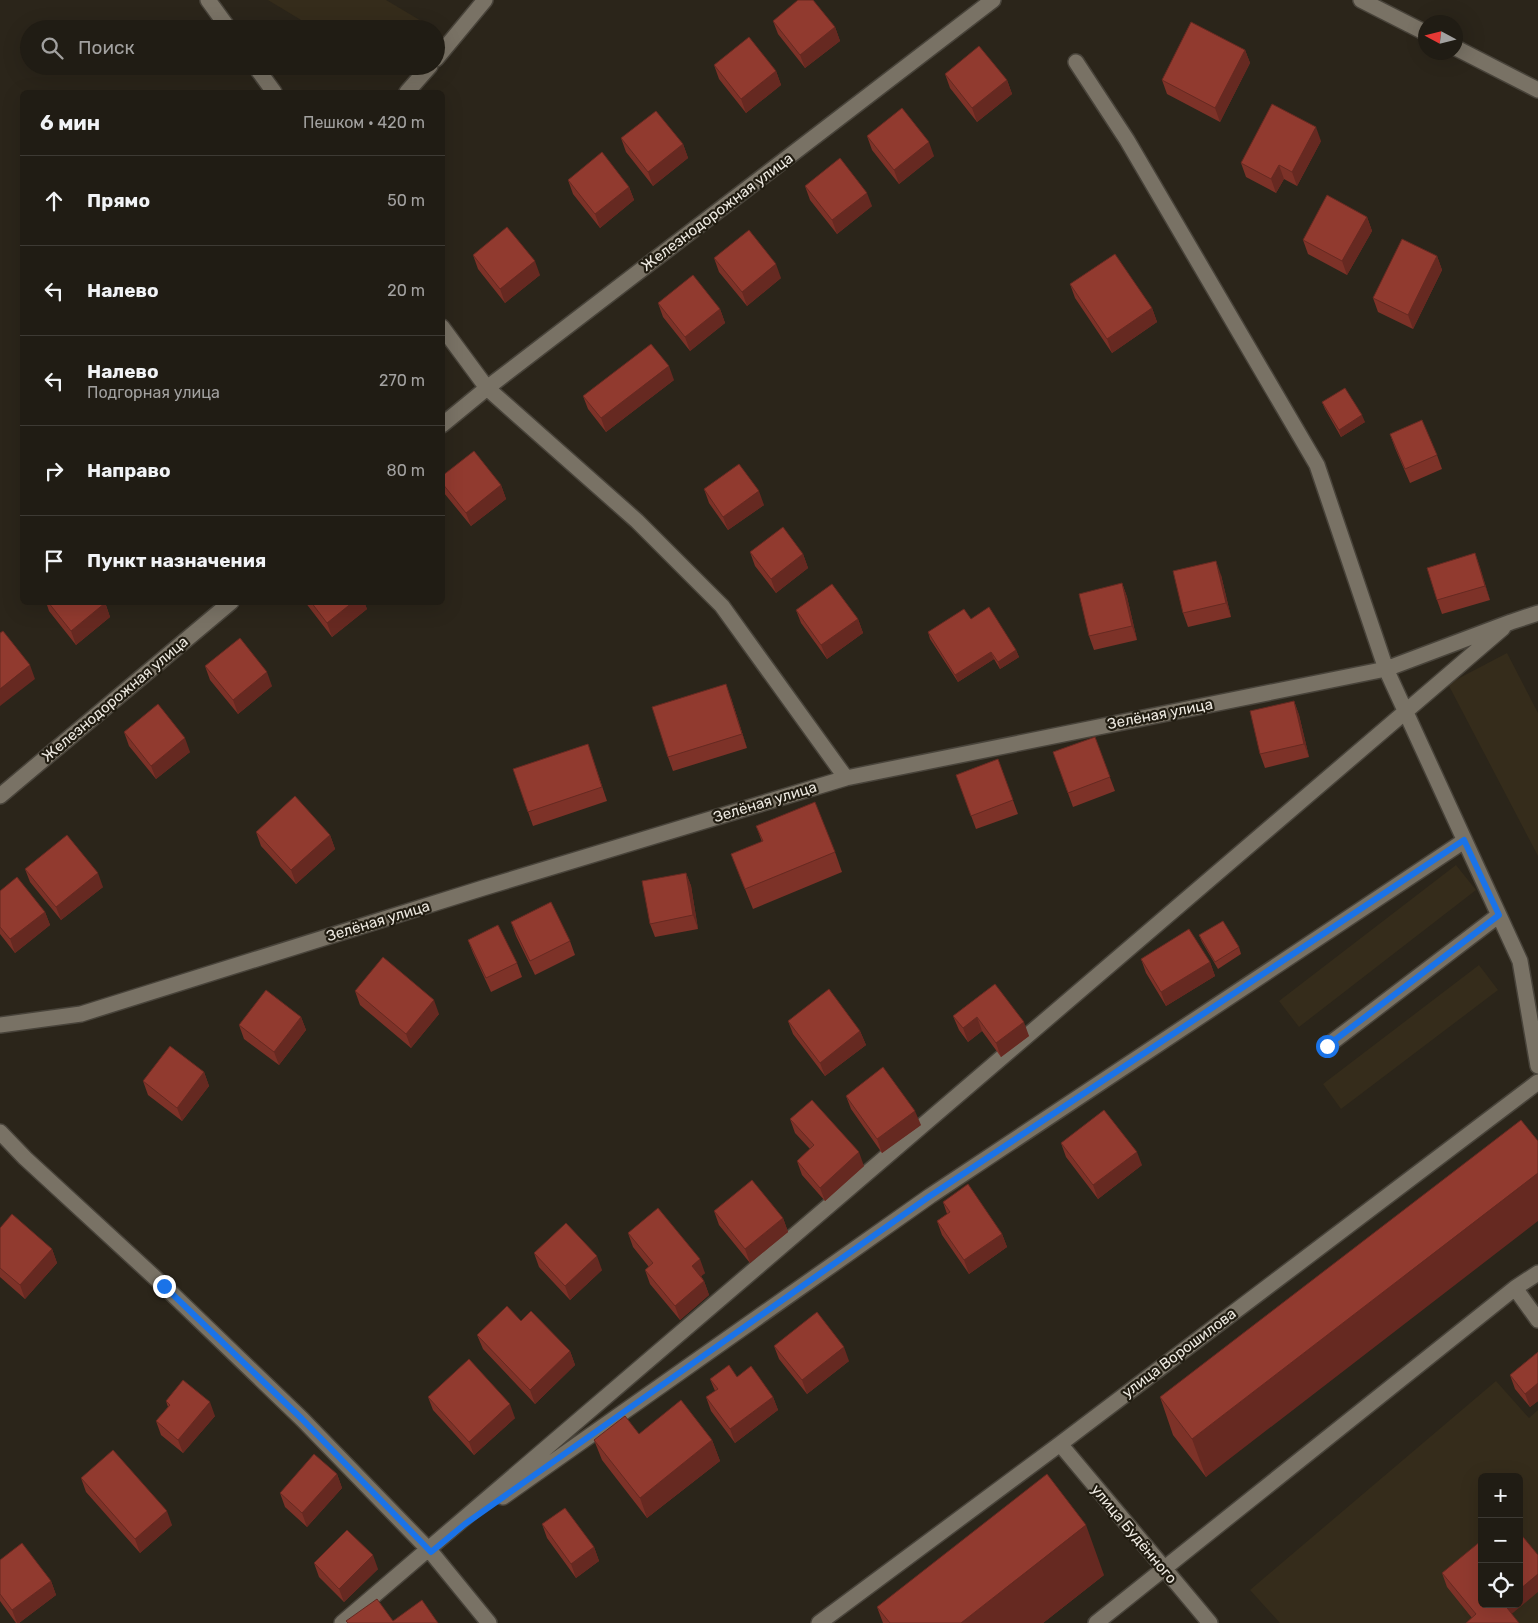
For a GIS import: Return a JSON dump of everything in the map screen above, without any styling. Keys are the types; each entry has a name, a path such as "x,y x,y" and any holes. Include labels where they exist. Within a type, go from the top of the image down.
{"street":[{"path":"208,0 222,20"},
{"path":"445,48 485,0"},
{"name":"Железнодорожная улица","path":"445,423 487,388 993,0"},
{"path":"1361,0 1418,29"},
{"path":"1463,52 1538,90"},
{"path":"1076,62 1127,140 1317,465 1386,669 1520,961 1538,1066"},
{"path":"262,75 273,90"},
{"path":"409,90 422,75"},
{"path":"445,331 487,388 637,521 722,606 846,778"},
{"name":"Железнодорожная улица","path":"0,796 227,605"},
{"name":"Зелёная улица","path":"0,1025 81,1014 474,891 846,778 1386,669 1538,613"},
{"path":"344,1623 1511,622"},
{"path":"344,1623 465,1524 930,1196 1464,840"},
{"path":"1327,1046 1499,915"},
{"name":"улица Ворошилова","path":"819,1623 1060,1444 1538,1082"},
{"path":"0,1132 302,1419 431,1552 488,1623"},
{"path":"1096,1623 1515,1288 1538,1273"},
{"path":"1515,1288 1538,1320"},
{"name":"улица Будённого","path":"1060,1444 1210,1623"}],"shaded area":[{"path":"268,0 386,0 420,20 301,20"},
{"path":"1507,653 1538,713 1538,856 1448,684"},
{"path":"1456,865 1476,890 1299,1027 1279,1001"},
{"path":"1479,965 1498,990 1341,1109 1323,1084"},
{"path":"1496,1381 1529,1418 1538,1410 1538,1623 1280,1623 1250,1590"}],"building":[{"path":"798,0 813,0 835,27 800,55 773,21"},
{"path":"1191,22 1245,50 1215,108 1162,80"},
{"path":"749,37 776,71 741,99 714,65"},
{"path":"979,46 1007,80 972,108 945,74"},
{"path":"1272,104 1316,127 1292,172 1279,165 1271,179 1241,163"},
{"path":"902,108 929,142 894,170 867,136"},
{"path":"656,111 683,144 648,172 621,138"},
{"path":"602,152 629,187 595,214 568,180"},
{"path":"840,158 867,193 832,220 805,186"},
{"path":"1327,195 1367,217 1342,261 1303,240"},
{"path":"507,227 535,261 500,289 473,255"},
{"path":"749,230 776,264 742,292 714,258"},
{"path":"1402,239 1437,256 1408,315 1373,298"},
{"path":"1115,254 1152,308 1107,339 1070,284"},
{"path":"693,275 720,309 685,337 658,303"},
{"path":"651,344 669,366 601,418 583,396"},
{"path":"1345,388 1362,415 1339,430 1322,402"},
{"path":"1422,420 1437,455 1405,469 1390,434"},
{"path":"474,451 501,485 466,513 445,487 445,474"},
{"path":"739,464 759,491 723,517 704,489"},
{"path":"783,527 803,554 771,579 750,552"},
{"path":"1475,553 1485,586 1437,600 1427,568"},
{"path":"1216,561 1226,603 1183,613 1173,571"},
{"path":"1122,583 1132,626 1089,636 1079,594"},
{"path":"832,584 858,619 821,645 796,610"},
{"path":"50,605 103,605 71,631"},
{"path":"313,605 349,605 327,623"},
{"path":"989,607 1016,650 998,662 991,652 955,675 928,632 964,609 971,619"},
{"path":"3,631 30,665 0,689 0,633"},
{"path":"240,638 267,672 233,700 205,666"},
{"path":"726,684 742,734 668,757 652,707"},
{"path":"1294,701 1304,744 1260,754 1250,711"},
{"path":"158,704 185,738 151,766 124,732"},
{"path":"1095,737 1110,777 1068,793 1053,752"},
{"path":"588,744 602,787 528,812 513,769"},
{"path":"998,759 1013,800 971,816 956,775"},
{"path":"295,796 330,835 291,870 256,832"},
{"path":"815,802 835,852 745,889 731,854 763,841 756,826"},
{"path":"67,835 98,873 56,907 25,869"},
{"path":"686,873 693,915 650,924 642,881"},
{"path":"17,877 45,912 10,939 0,927 0,891"},
{"path":"551,902 570,941 530,961 511,922"},
{"path":"1223,921 1239,947 1215,962 1199,935"},
{"path":"498,925 517,963 486,978 468,940"},
{"path":"1189,929 1210,962 1161,992 1141,959"},
{"path":"383,957 434,1000 406,1034 355,991"},
{"path":"995,984 1024,1022 996,1043 977,1017 963,1028 953,1016"},
{"path":"829,989 860,1031 820,1063 788,1021"},
{"path":"266,990 301,1017 274,1052 239,1025"},
{"path":"170,1046 204,1072 177,1108 143,1081"},
{"path":"883,1067 915,1111 877,1139 846,1096"},
{"path":"812,1100 859,1152 820,1188 797,1161 814,1145 790,1119"},
{"path":"1104,1110 1137,1152 1093,1185 1061,1143"},
{"path":"1521,1120 1538,1141 1538,1173 1192,1439 1160,1397"},
{"path":"752,1180 783,1218 745,1249 714,1211"},
{"path":"968,1184 1002,1234 964,1260 937,1221 950,1212 943,1202"},
{"path":"658,1208 700,1259 692,1266 704,1281 675,1306 645,1270 653,1263 628,1233"},
{"path":"12,1214 52,1249 20,1285 0,1268 0,1228"},
{"path":"566,1223 597,1256 565,1286 534,1253"},
{"path":"507,1306 521,1321 531,1311 570,1351 530,1390 477,1335"},
{"path":"817,1312 844,1347 802,1380 774,1346"},
{"path":"1538,1352 1538,1383 1525,1394 1510,1375"},
{"path":"469,1359 510,1404 469,1442 428,1397"},
{"path":"729,1365 737,1377 751,1366 773,1397 730,1429 706,1397 718,1389 710,1379"},
{"path":"183,1380 210,1402 178,1440 156,1421 170,1405 166,1401"},
{"path":"681,1400 712,1440 640,1498 594,1440 625,1416 639,1434"},
{"path":"113,1450 167,1511 135,1539 81,1478"},
{"path":"314,1454 337,1474 302,1513 280,1493"},
{"path":"1047,1474 1086,1525 961,1623 890,1623 877,1607"},
{"path":"565,1508 594,1547 571,1564 542,1524"},
{"path":"347,1530 373,1555 339,1589 314,1563"},
{"path":"1523,1537 1538,1555 1538,1574 1523,1587"},
{"path":"22,1543 51,1581 12,1610 0,1594 0,1560"},
{"path":"1478,1543 1478,1608 1507,1608 1519,1623 1466,1623 1476,1614 1442,1573"},
{"path":"377,1599 393,1621 422,1600 438,1623 348,1623 346,1621"}],"route":[{"path":"164,1286 302,1419 431,1552 465,1524 930,1196 1464,840 1499,915 1327,1046"}]}
